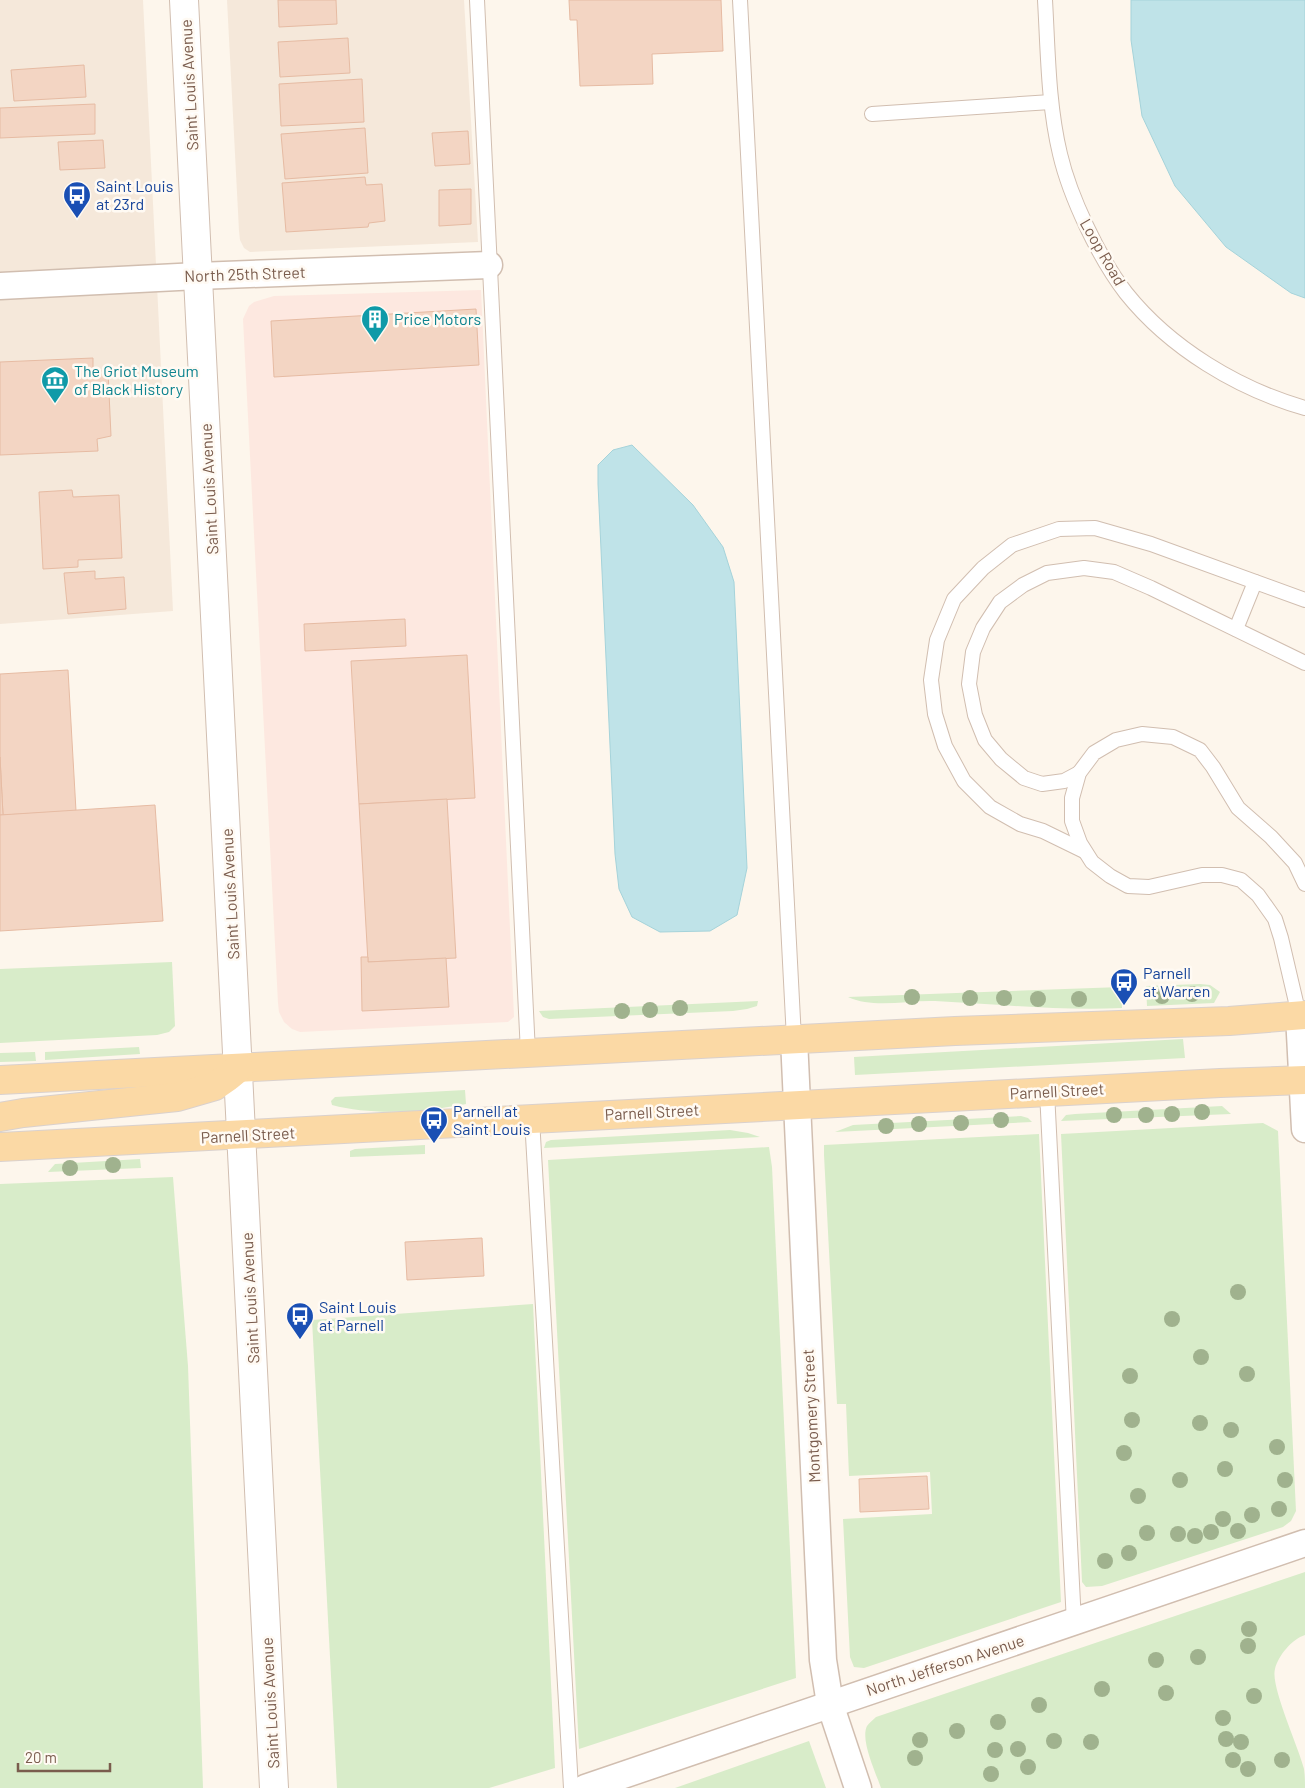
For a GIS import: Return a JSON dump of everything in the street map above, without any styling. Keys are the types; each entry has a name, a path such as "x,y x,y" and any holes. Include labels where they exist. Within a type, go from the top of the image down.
{"main road":[{"path":"0,1080 955,1031 1229,1021 1303,1009"},
{"path":"0,1117 23,1113 177,1098 215,1086 239,1068"},
{"name":"Parnell Street","path":"0,1147 1304,1080"}],"street":[{"name":"Saint Louis Avenue","path":"184,0 274,1788"},
{"name":"North 25th Street","path":"0,286 489,265"},
{"path":"1303,1009 1305,1129"},
{"name":"Montgomery Street","path":"794,1039 823,1660 830,1704 858,1788"},
{"name":"North Jefferson Avenue","path":"585,1788 1305,1543"}],"lane":[{"path":"477,0 528,1053"},
{"path":"740,0 794,1039"},
{"name":"Loop Road","path":"1045,0 1051,102 1060,155 1077,206 1098,250 1126,293 1157,326 1196,357 1246,385 1305,408"},
{"path":"872,114 1051,102"},
{"path":"1084,851 1043,831 1020,824 990,807 964,781 945,746 935,714 931,680 937,640 954,599 983,568 1012,545 1059,530 1095,528 1151,544 1305,600"},
{"path":"1079,773 1064,781 1042,784 1024,778 1001,759 986,740 975,715 969,684 973,652 983,628 1000,602 1023,585 1047,573 1084,568 1114,572 1305,663"},
{"path":"1236,629 1255,582"},
{"path":"1303,1009 1275,919 1258,895 1242,880 1222,875 1202,875 1149,887 1128,886 1110,876 1092,862 1084,851 1072,821 1072,798 1079,773 1094,753 1116,740 1142,734 1173,737 1200,750 1213,767 1238,808 1271,837 1295,863 1305,884"},
{"path":"1047,1092 1074,1622"},
{"path":"532,1119 572,1788"}],"shaded area":[{"path":"0,0 143,0 173,611 0,624"},
{"path":"227,0 464,0 478,242 250,252 244,248 240,240 239,231"},
{"path":"481,290 514,1017 508,1022 300,1032 292,1029 284,1022 279,1012 278,1003 243,319 249,306 254,302 274,296"}],"green space":[{"path":"172,962 175,1026 169,1032 157,1035 0,1043 0,969"},
{"path":"1210,985 1220,992 1214,1003 1147,1006 1146,986"},
{"path":"1121,987 1122,1008 1098,1009 935,1001 869,1003 848,997"},
{"path":"758,1001 757,1006 733,1011 549,1019 543,1017 539,1011"},
{"path":"1183,1039 1185,1058 855,1075 854,1057"},
{"path":"139,1047 140,1054 45,1060 45,1052"},
{"path":"35,1052 36,1061 0,1062 0,1053"},
{"path":"465,1090 466,1104 416,1111 364,1111 332,1105 331,1101 335,1097"},
{"path":"1222,1106 1231,1114 1061,1121 1066,1115 1075,1114"},
{"path":"1021,1116 1028,1118 1032,1122 835,1132 853,1125"},
{"path":"1263,1123 1278,1131 1296,1511 1291,1521 1283,1527 1102,1586 1086,1587 1082,1582 1061,1134"},
{"path":"730,1130 760,1137 544,1148 546,1142 551,1140"},
{"path":"1039,1134 1061,1602 864,1668 854,1667 850,1657 843,1519 932,1514 930,1472 849,1476 846,1404 837,1404 824,1145"},
{"path":"425,1145 425,1154 350,1157 350,1151 355,1149"},
{"path":"769,1147 772,1167 796,1678 579,1749 548,1160"},
{"path":"140,1159 141,1168 48,1172 55,1164"},
{"path":"173,1177 188,1366 203,1788 0,1788 0,1184"},
{"path":"533,1304 555,1768 489,1788 337,1788 312,1320"},
{"path":"1305,1572 1305,1635 1295,1640 1282,1654 1275,1669 1275,1677 1281,1703 1304,1769 1305,1788 881,1788 867,1748 865,1732 867,1726 876,1717"},
{"path":"809,1741 826,1788 675,1788"}],"water":[{"path":"1131,0 1305,0 1305,298 1291,293 1226,247 1175,186 1142,116 1131,40"},
{"path":"632,445 693,505 723,547 734,582 747,868 737,915 710,931 660,932 632,917 619,889 615,854 598,465 613,450"}],"building":[{"path":"278,0 336,0 337,24 279,27"},
{"path":"569,0 721,0 723,51 652,54 653,84 580,86 577,20 570,20"},
{"path":"348,38 350,73 280,77 278,42"},
{"path":"84,65 86,97 14,101 11,70"},
{"path":"362,79 364,122 281,126 279,84"},
{"path":"95,104 95,134 0,138 0,108"},
{"path":"365,128 368,173 285,179 281,134"},
{"path":"468,131 470,164 435,166 432,133"},
{"path":"103,140 105,168 60,170 58,142"},
{"path":"365,177 366,185 382,184 385,221 369,223 368,227 286,232 282,183"},
{"path":"471,189 471,224 439,226 439,190"},
{"name":"Price Motors","path":"476,309 479,365 274,377 271,321"},
{"name":"The Griot Museum of Black History","path":"93,358 93,371 108,371 111,436 97,439 98,451 0,455 0,362"},
{"path":"72,490 73,497 119,495 122,558 78,560 78,567 43,569 39,492"},
{"path":"95,571 95,579 124,577 126,609 68,614 64,573"},
{"path":"405,619 406,646 305,651 304,624"},
{"path":"467,655 475,798 359,804 351,661"},
{"path":"68,670 76,811 3,815 0,757 0,674"},
{"path":"0,757 3,815 0,815"},
{"path":"447,799 456,958 368,962 359,804"},
{"path":"155,805 163,921 0,931 0,815"},
{"path":"361,957 368,957 368,962 446,958 449,1007 362,1011"},
{"path":"482,1238 484,1276 407,1280 405,1242"},
{"path":"927,1476 929,1509 860,1512 859,1479"}],"place":[{"name":"Saint Louis at 23rd","path":"77,219"},
{"name":"Price Motors","path":"375,343"},
{"name":"The Griot Museum of Black History","path":"55,404"},
{"name":"Parnell at Warren","path":"1124,1006"},
{"name":"Parnell at Saint Louis","path":"434,1144"},
{"name":"Saint Louis at Parnell","path":"300,1340"}]}
